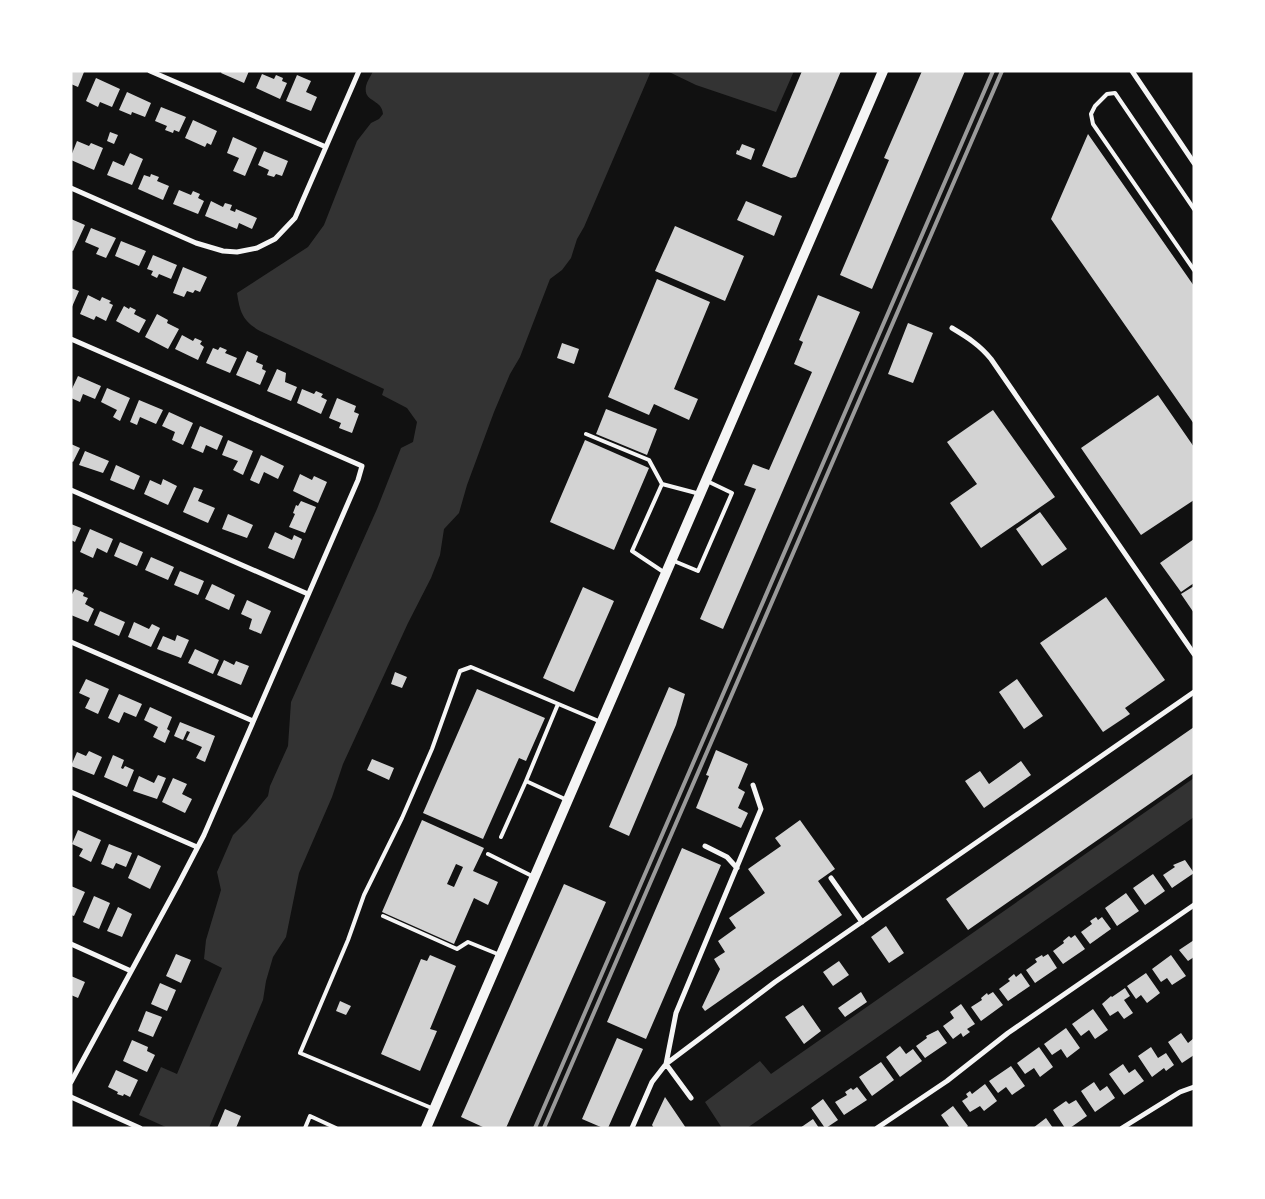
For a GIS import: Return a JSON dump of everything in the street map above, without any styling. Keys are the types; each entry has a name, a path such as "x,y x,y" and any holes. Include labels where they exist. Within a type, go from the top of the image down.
{"main road":[{"path":"426,1128 883,71"}],"street":[{"path":"150,71 326,147"},
{"path":"71,188 196,243 223,251 241,252 257,248 275,239 295,218 358,71"},
{"path":"1132,71 1194,163"},
{"path":"952,328 982,348 991,359 1194,654"},
{"path":"71,339 362,466 204,835 180,883 71,1082"},
{"path":"71,490 308,594"},
{"path":"71,642 253,722"},
{"path":"632,1128 652,1082 666,1064 775,982 1194,692"},
{"path":"691,1098 666,1064 676,1013 761,809 753,785"},
{"path":"71,792 197,847"},
{"path":"705,846 727,857 737,868"},
{"path":"831,878 862,922"},
{"path":"877,1128 947,1081 1008,1033 1194,905"},
{"path":"71,944 131,971"},
{"path":"1122,1128 1180,1092 1194,1087"},
{"path":"71,1097 140,1128"}],"lane":[{"path":"1194,209 1115,93 1107,94 1095,106 1091,114 1093,124 1194,270"},
{"path":"586,434 649,460 662,484 700,494"},
{"path":"672,560 698,571 729,502 732,493 706,481"},
{"path":"662,484 632,551 666,573"},
{"path":"434,1109 300,1053 341,958 364,895 402,818 432,749 460,671 470,667 601,722"},
{"path":"502,837 558,704"},
{"path":"526,781 567,800"},
{"path":"488,854 534,877"},
{"path":"383,916 457,949 468,942 500,955"},
{"path":"305,1128 310,1116 336,1128"}],"shaded area":[{"path":"373,71 651,71 584,227 577,239 571,258 562,270 550,279 520,357 510,374 494,412 467,485 459,513 444,529 440,555 431,578 408,623 343,764 332,797 299,873 286,937 273,957 263,1000 209,1128 168,1128 139,1115 161,1067 177,1074 222,968 204,959 206,940 221,890 217,872 233,835 268,796 270,786 288,746 291,702 377,509 401,448 413,442 417,422 407,408 382,395 384,389 254,327 243,316 237,293 308,247 324,225 357,141 371,123 379,119 383,114 382,109 367,95 366,91"},
{"path":"667,71 794,71 776,112 696,85"},
{"path":"1194,778 1194,817 747,1128 722,1128 705,1102 760,1061 771,1074"}],"building":[{"path":"71,71 84,72 78,87 71,84"},
{"path":"222,71 249,71 244,83 221,73"},
{"path":"802,71 841,71 796,177 791,178 762,166"},
{"path":"922,71 965,71 872,289 840,275 889,160 884,158"},
{"path":"262,74 274,79 276,75 283,78 282,81 287,83 280,99 256,88"},
{"path":"297,75 311,81 306,92 317,97 311,111 286,101"},
{"path":"96,78 120,89 112,107 100,102 98,107 86,101"},
{"path":"127,92 151,103 145,117 132,112 131,115 119,110"},
{"path":"161,107 186,117 179,132 174,130 173,133 165,130 167,126 155,121"},
{"path":"193,120 217,131 211,145 207,143 205,147 185,138"},
{"path":"110,132 118,135 114,144 107,141"},
{"path":"1088,134 1194,286 1194,424 1051,219"},
{"path":"233,137 257,148 245,176 233,171 239,158 227,153"},
{"path":"77,141 89,146 91,143 103,148 94,170 71,160"},
{"path":"742,144 755,149 751,160 736,154"},
{"path":"264,151 288,161 282,176 276,174 274,177 267,175 269,170 258,165"},
{"path":"130,153 143,159 132,185 107,175 113,161 124,166"},
{"path":"151,174 159,177 157,181 169,186 163,200 138,189 144,175 150,177"},
{"path":"179,190 191,195 193,191 200,194 198,198 204,201 198,214 173,204"},
{"path":"211,201 223,207 225,203 232,205 230,210 235,212 236,209 257,218 252,229 239,223 237,229 205,216"},
{"path":"746,201 782,216 774,236 737,220"},
{"path":"71,219 85,225 73,251 71,250"},
{"path":"675,226 744,256 725,301 655,271"},
{"path":"91,228 116,238 106,258 96,254 99,248 85,242"},
{"path":"121,241 146,251 139,266 115,256"},
{"path":"153,255 177,265 171,279 159,274 157,278 151,275 153,271 147,269"},
{"path":"183,267 207,277 200,292 195,290 193,293 187,291 184,297 173,293"},
{"path":"657,279 710,302 674,389 698,399 689,420 654,404 649,415 608,397"},
{"path":"71,288 79,291 71,309"},
{"path":"88,295 100,301 102,297 111,301 109,303 113,305 106,321 96,316 94,320 80,314"},
{"path":"818,295 860,312 723,629 700,619 756,489 744,485 753,464 769,470 812,372 794,364 803,342 799,340"},
{"path":"124,306 136,310 134,314 146,320 139,333 116,321"},
{"path":"157,314 168,320 167,323 179,329 168,349 145,337"},
{"path":"908,323 933,333 913,383 888,374"},
{"path":"182,335 193,341 195,338 202,341 200,344 204,347 198,360 175,349"},
{"path":"562,343 579,349 574,364 557,358"},
{"path":"220,347 227,350 225,353 237,358 230,373 206,363 213,348 218,350"},
{"path":"247,351 258,356 256,362 263,365 262,369 266,371 260,385 236,375"},
{"path":"277,369 286,373 285,382 297,387 291,401 267,391"},
{"path":"78,376 101,386 95,399 83,394 80,402 71,398 71,391"},
{"path":"107,388 130,398 120,421 113,417 117,410 101,402"},
{"path":"302,389 314,394 316,391 323,394 321,397 327,400 321,414 297,403"},
{"path":"1158,395 1194,447 1194,500 1141,535 1081,448"},
{"path":"337,398 356,406 354,412 359,414 352,433 339,428 341,423 329,418"},
{"path":"139,400 163,410 156,424 140,417 137,425 130,422"},
{"path":"606,409 657,429 647,455 596,434"},
{"path":"993,410 1055,497 981,548 950,503 977,484 947,442"},
{"path":"169,412 193,423 183,445 172,440 175,432 162,426"},
{"path":"200,426 223,436 217,450 206,445 203,453 191,448"},
{"path":"228,440 253,451 243,475 233,470 238,461 222,455"},
{"path":"585,440 649,468 614,550 550,522"},
{"path":"71,444 80,448 73,462 71,461"},
{"path":"85,451 109,461 103,473 79,465"},
{"path":"261,455 284,466 278,479 264,472 259,484 250,480"},
{"path":"116,465 140,476 134,490 110,480"},
{"path":"300,474 312,480 314,476 327,482 318,503 293,491"},
{"path":"163,479 177,486 168,505 144,494 150,480 161,485"},
{"path":"194,487 203,490 198,501 215,508 208,523 183,512"},
{"path":"301,501 316,507 305,533 289,527 295,514 293,513 296,505 298,506"},
{"path":"1040,512 1067,549 1042,566 1016,529"},
{"path":"228,514 253,525 247,538 222,529"},
{"path":"71,524 81,528 75,542 71,540"},
{"path":"90,529 113,539 107,553 97,548 93,558 80,552"},
{"path":"275,532 292,540 294,535 302,539 294,559 268,548"},
{"path":"1194,539 1194,583 1181,592 1160,563"},
{"path":"120,542 143,552 137,566 114,556"},
{"path":"151,557 174,567 168,580 145,570"},
{"path":"180,571 204,581 198,595 174,585"},
{"path":"212,584 235,595 229,610 205,599"},
{"path":"1194,586 1194,613 1181,594"},
{"path":"583,587 614,601 574,692 543,678"},
{"path":"75,589 84,593 83,596 88,598 85,604 94,609 88,622 71,615 71,596"},
{"path":"1106,597 1165,680 1125,708 1130,714 1103,732 1040,643"},
{"path":"247,600 271,611 261,634 249,629 252,619 241,614"},
{"path":"100,611 125,622 119,636 94,625"},
{"path":"134,622 149,629 152,624 160,628 151,647 128,637"},
{"path":"177,635 189,640 181,658 157,649 163,636 175,641"},
{"path":"195,649 219,660 213,674 188,663"},
{"path":"224,660 234,665 236,661 249,666 241,685 217,675"},
{"path":"395,672 407,677 402,688 391,684"},
{"path":"86,679 109,689 98,714 85,708 90,698 79,693"},
{"path":"1017,679 1043,716 1024,729 999,692"},
{"path":"669,687 685,694 676,725 629,836 609,827"},
{"path":"477,689 545,718 526,761 519,758 483,839 423,813"},
{"path":"119,694 142,704 136,717 124,712 119,723 108,718"},
{"path":"150,707 172,717 167,729 170,731 165,743 153,737 158,727 144,720"},
{"path":"180,722 215,736 205,762 196,758 202,747 186,740 190,732 187,731 183,740 174,736"},
{"path":"1194,727 1194,773 968,930 946,899"},
{"path":"716,750 748,764 738,788 745,792 738,808 748,813 741,828 696,808 709,776 706,775"},
{"path":"89,751 102,757 94,775 71,766 77,752 86,756"},
{"path":"113,755 124,760 121,768 123,769 125,766 134,770 127,787 104,777"},
{"path":"372,759 394,768 389,780 367,770"},
{"path":"1021,761 1031,775 984,808 965,781 980,771 989,784"},
{"path":"158,775 166,778 157,799 133,791 139,776 154,783"},
{"path":"173,778 187,784 182,794 192,799 185,813 162,802"},
{"path":"422,820 484,848 473,871 498,882 488,905 474,898 454,944 382,912","holes":["456,864 463,867 454,887 447,884"]},
{"path":"800,820 835,869 818,881 842,915 705,1011 702,1007 720,969 714,959 725,952 718,941 736,928 729,918 765,893 748,869 781,846 775,838"},
{"path":"78,830 101,840 91,862 79,856 83,849 72,844"},
{"path":"109,844 132,853 126,867 116,863 113,869 101,864"},
{"path":"682,848 721,865 646,1039 607,1022"},
{"path":"138,855 161,866 150,889 128,878"},
{"path":"1185,860 1194,873 1172,888 1163,875 1175,867 1173,865"},
{"path":"1153,874 1165,891 1145,905 1133,888"},
{"path":"564,884 606,902 506,1128 485,1128 461,1117"},
{"path":"71,886 85,892 74,916 71,915"},
{"path":"1126,893 1139,911 1117,926 1105,908"},
{"path":"94,896 110,903 99,929 83,922"},
{"path":"118,907 132,914 122,937 107,931"},
{"path":"1096,917 1098,920 1102,917 1111,929 1090,944 1081,932 1092,924 1090,921"},
{"path":"886,926 904,953 889,963 871,937"},
{"path":"1075,935 1085,949 1063,964 1053,951 1064,943 1063,941 1069,936 1071,938"},
{"path":"1194,940 1194,957 1188,961 1179,950"},
{"path":"176,954 191,960 181,983 166,976"},
{"path":"1048,954 1057,968 1035,983 1026,970 1037,962 1035,959"},
{"path":"430,955 456,966 430,1029 437,1031 420,1071 381,1054 421,959 427,961"},
{"path":"1171,955 1186,976 1172,985 1167,978 1161,982 1152,969"},
{"path":"839,961 849,975 833,986 823,972"},
{"path":"1021,973 1030,986 1008,1001 999,989 1010,981 1008,979 1014,974 1016,977"},
{"path":"1146,973 1160,993 1147,1003 1141,995 1136,999 1127,986"},
{"path":"71,976 85,982 78,998 71,995"},
{"path":"160,983 176,990 167,1011 151,1004"},
{"path":"1125,988 1130,996 1124,1000 1133,1013 1124,1019 1118,1011 1110,1016 1102,1004"},
{"path":"861,992 867,1002 845,1017 838,1008"},
{"path":"993,992 1003,1005 981,1021 971,1007 982,1000 981,998 987,993 988,995"},
{"path":"340,1001 351,1006 346,1015 336,1011"},
{"path":"961,1004 975,1024 967,1029 970,1032 963,1037 961,1033 953,1039 943,1026 954,1018 950,1012"},
{"path":"803,1005 821,1031 804,1044 785,1017"},
{"path":"1093,1009 1108,1030 1095,1039 1089,1030 1081,1036 1072,1024"},
{"path":"146,1011 162,1017 153,1037 138,1031"},
{"path":"1066,1028 1080,1048 1067,1058 1061,1049 1052,1055 1044,1044"},
{"path":"938,1030 947,1043 925,1058 916,1046 927,1038 926,1036"},
{"path":"1181,1033 1188,1043 1194,1038 1194,1055 1182,1063 1168,1042"},
{"path":"617,1038 643,1049 608,1128 603,1128 582,1119"},
{"path":"132,1040 148,1047 147,1051 155,1055 147,1072 123,1061"},
{"path":"900,1046 906,1054 913,1049 922,1061 900,1077 886,1057"},
{"path":"1039,1047 1053,1067 1040,1077 1034,1068 1025,1074 1017,1063"},
{"path":"1151,1047 1158,1058 1166,1053 1174,1065 1166,1071 1164,1068 1152,1077 1138,1056"},
{"path":"881,1062 894,1080 872,1096 859,1077"},
{"path":"1123,1064 1129,1073 1135,1069 1144,1081 1124,1095 1109,1074"},
{"path":"1011,1066 1025,1086 1012,1095 1006,1087 998,1093 989,1081"},
{"path":"116,1070 138,1080 130,1097 124,1094 123,1096 117,1094 118,1092 108,1087"},
{"path":"1094,1082 1100,1091 1107,1086 1115,1098 1095,1112 1081,1091"},
{"path":"985,1084 997,1101 984,1111 980,1106 970,1112 962,1101 968,1097 966,1094 970,1091 972,1094"},
{"path":"857,1087 867,1100 844,1115 835,1102 847,1095 845,1092"},
{"path":"665,1097 686,1128 654,1128 652,1125"},
{"path":"823,1099 838,1120 826,1128 811,1108"},
{"path":"1076,1100 1087,1116 1070,1128 1065,1128 1053,1110 1066,1101 1069,1104"},
{"path":"953,1106 968,1126 966,1128 950,1128 941,1115"},
{"path":"225,1109 241,1116 236,1128 217,1128"},
{"path":"1046,1118 1053,1128 1033,1128"},
{"path":"813,1119 819,1128 800,1128"}],"railway":[{"path":"535,1128 993,71"},
{"path":"544,1128 1002,71"}]}
